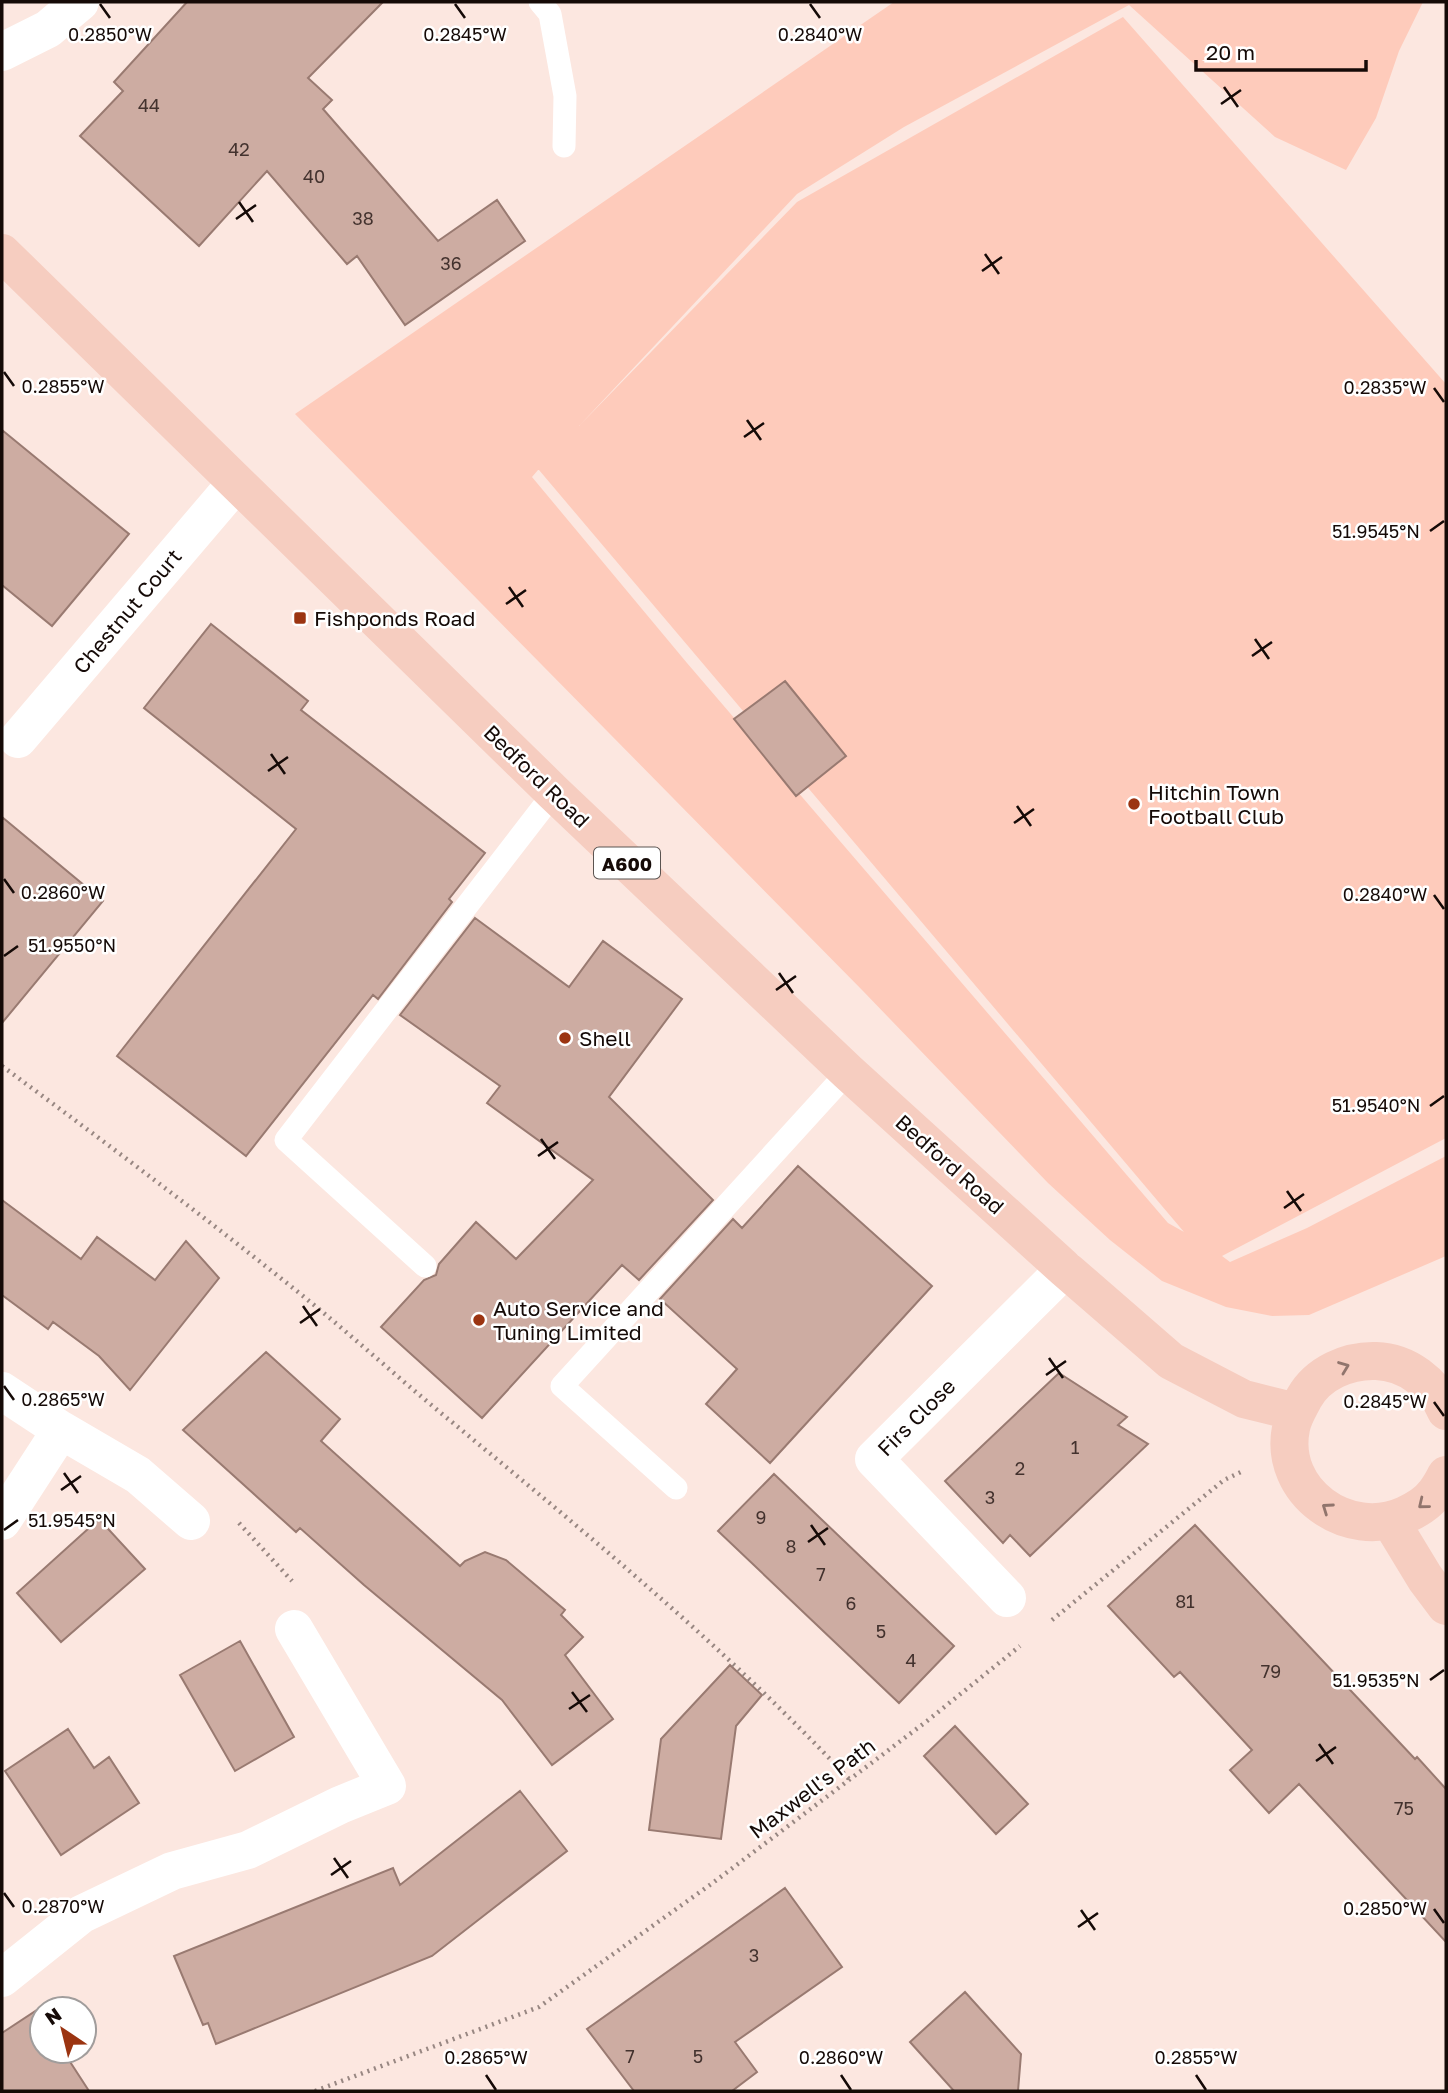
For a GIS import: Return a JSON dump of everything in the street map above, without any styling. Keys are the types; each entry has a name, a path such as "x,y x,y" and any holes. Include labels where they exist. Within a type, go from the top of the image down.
{"main road":[{"name":"Bedford Road","path":"2,253 554,793 848,1072 1065,1269 1171,1361 1244,1399 1293,1429"},
{"path":"1439,1384 1403,1366 1378,1361 1352,1363 1328,1373 1309,1390 1293,1429 1295,1470 1306,1490 1323,1507 1344,1519 1368,1523 1391,1522 1414,1511 1434,1495 1446,1475"},
{"path":"1391,1522 1425,1578 1446,1606"}],"street":[{"path":"2,52 48,29 80,2"},
{"name":"Chestnut Court","path":"18,739 236,483"},
{"name":"Firs Close","path":"1007,1598 874,1459 1065,1269"},
{"path":"2,1391 61,1430 138,1475 191,1521"},
{"path":"2,1521 61,1430"},
{"path":"2,1978 82,1914 172,1871 248,1850 340,1805 387,1786 294,1629"}],"lane":[{"path":"540,2 550,14 565,96 564,146"},
{"path":"425,1266 286,1140 554,793"},
{"path":"676,1488 562,1387 848,1072"}],"path":[{"path":"2,1066 120,1153 299,1293 596,1541 718,1648 789,1715 849,1779"},
{"path":"1044,1626 1224,1480 1293,1429"},
{"path":"191,1521 223,1505 304,1595 294,1629"},
{"name":"Maxwell's Path","path":"315,2091 539,2007 714,1882 928,1721 1023,1644"},
{"path":"333,2086 338,2091"}],"shaded area":[{"name":"Hitchin Town Football Club","path":"894,2 1423,2 1399,51 1376,118 1346,170 1275,137 1129,5 904,127 797,194 579,426 797,202 1123,17 1446,384 1446,1138 1222,1256 1230,1262 1307,1228 1446,1156 1446,1256 1309,1315 1272,1316 1226,1307 1162,1281 1110,1240 1048,1183 863,991 295,414","holes":["539,470 1184,1232 1168,1223 687,663 532,477"]}],"building":[{"path":"187,2 383,2 308,78 332,100 323,109 438,241 497,200 525,241 405,325 357,256 347,264 267,171 199,246 80,136 123,91 114,82"},
{"path":"2,430 129,534 52,626 2,585"},
{"path":"211,624 308,701 301,710 485,853 449,899 452,902 378,999 373,995 246,1156 117,1056 296,829 144,708"},
{"path":"785,681 846,756 796,796 734,719"},
{"path":"2,817 103,901 2,1023"},
{"path":"475,918 569,987 603,941 682,999 609,1097 713,1200 639,1280 622,1265 482,1418 381,1327 424,1280 436,1275 439,1264 476,1222 516,1259 593,1180 487,1103 500,1086 400,1015"},
{"path":"798,1166 932,1286 770,1463 706,1404 737,1369 660,1299 733,1219 742,1228"},
{"path":"2,1200 81,1259 97,1237 155,1280 186,1241 219,1278 130,1390 99,1356 53,1322 48,1329 2,1295"},
{"path":"266,1352 340,1419 321,1441 460,1566 485,1552 506,1560 565,1610 561,1615 583,1637 565,1655 613,1719 552,1765 502,1700 300,1528 296,1532 183,1430"},
{"path":"1059,1373 1127,1417 1118,1425 1148,1444 1030,1556 1010,1535 1003,1543 945,1481"},
{"path":"774,1474 954,1646 899,1703 718,1531"},
{"path":"99,1519 145,1569 61,1642 17,1593"},
{"path":"1195,1525 1446,1789 1446,1942 1299,1784 1269,1813 1230,1770 1252,1750 1180,1672 1174,1677 1108,1606"},
{"path":"240,1641 294,1737 235,1771 180,1675"},
{"path":"730,1665 762,1695 736,1726 721,1839 649,1830 661,1739"},
{"path":"955,1726 1028,1804 996,1834 924,1756"},
{"path":"68,1729 94,1768 109,1757 139,1803 61,1855 5,1771"},
{"path":"520,1791 567,1851 432,1956 216,2044 208,2023 203,2025 174,1956 393,1868 400,1885"},
{"path":"785,1888 842,1967 735,2042 757,2072 732,2091 634,2091 587,2029"},
{"path":"965,1992 1021,2054 1018,2091 954,2091 910,2042"},
{"path":"28,2016 28,2065 72,2065 89,2091 2,2091 2,2033"}],"place":[{"name":"Fishponds Road","path":"300,618"},
{"name":"Hitchin Town Football Club","path":"1134,804"},
{"name":"Shell","path":"565,1038"},
{"name":"Auto Service and Tuning Limited","path":"479,1320"}]}
